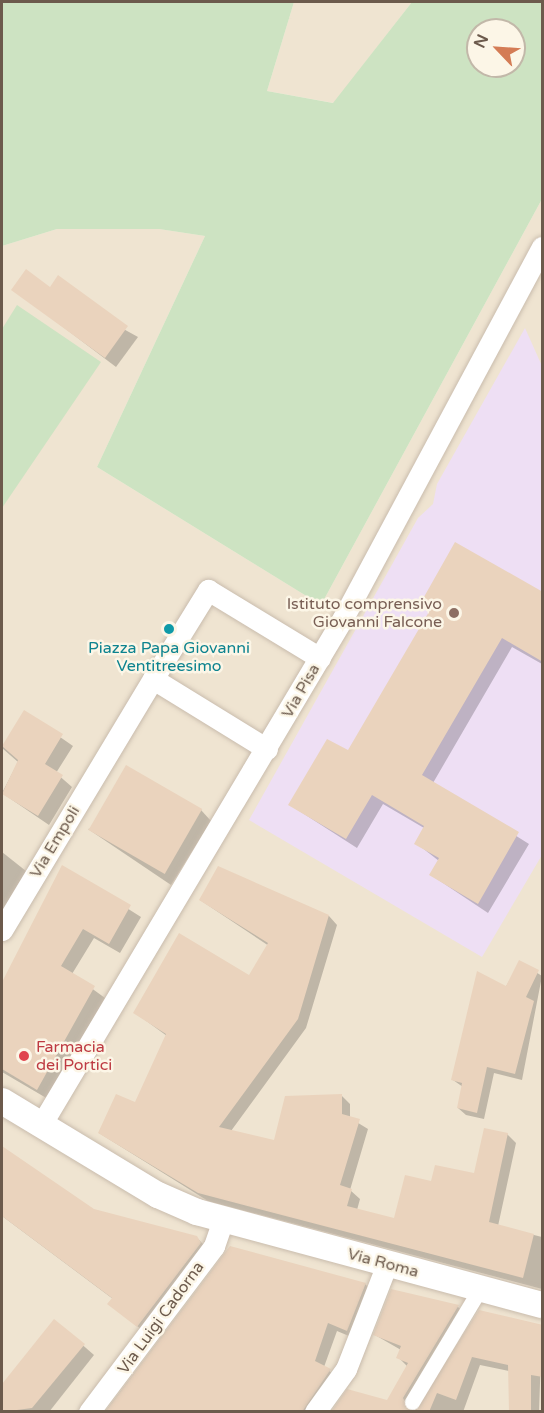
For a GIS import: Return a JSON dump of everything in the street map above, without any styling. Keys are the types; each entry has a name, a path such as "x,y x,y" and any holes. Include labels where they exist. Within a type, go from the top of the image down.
{"street":[{"name":"Via Pisa","path":"41,1125 320,658 543,247"},
{"name":"Via Empoli","path":"2,930 207,590 320,658"},
{"path":"153,679 267,749"},
{"name":"Via Roma","path":"2,1101 158,1195 224,1220 543,1305"},
{"name":"Via Luigi Cadorna","path":"89,1412 214,1246 224,1220"},
{"path":"315,1412 346,1368 387,1264"},
{"path":"412,1402 480,1289"}],"shaded area":[{"path":"294,2 412,2 334,103 267,91"},
{"path":"542,199 542,1411 2,1412 2,246 57,229 159,229 205,236 97,467 321,605"},
{"name":"Istituto comprensivo Giovanni Falcone","path":"525,328 542,366 542,855 482,957 249,820 418,518 433,504 437,484"}],"green space":[{"path":"2,2 294,2 267,91 333,103 412,2 542,2 542,199 321,605 97,467 205,236 159,229 57,229 2,246"},
{"path":"17,305 101,362 2,508 2,329"}],"building":[{"path":"26,269 50,287 58,275 128,326 105,358 11,290"},
{"path":"455,542 543,592 543,662 502,638 422,775 519,832 478,904 429,875 439,858 414,844 424,826 372,795 346,839 288,805 327,739 348,750 430,610 420,604"},
{"path":"24,710 63,734 45,764 63,775 38,816 2,794 18,760 2,746"},
{"path":"126,765 202,809 165,874 88,830"},
{"path":"62,865 131,905 109,944 83,929 61,966 95,986 37,1090 2,1069 2,982"},
{"path":"218,866 329,915 298,1019 219,1127 274,1140 285,1096 342,1094 342,1114 360,1119 340,1185 352,1189 347,1206 394,1218 405,1175 431,1181 435,1165 474,1173 484,1128 508,1133 489,1222 534,1234 523,1278 198,1193 98,1133 116,1094 135,1102 166,1034 133,1013 179,933 249,975 268,943 199,900"},
{"path":"519,960 539,970 526,997 534,1001 515,1074 487,1067 477,1113 457,1108 462,1083 451,1080 477,971 506,986"},
{"path":"2,1146 94,1209 197,1236 201,1243 137,1327 107,1304 112,1298 2,1216"},
{"path":"230,1246 366,1283 347,1331 328,1323 315,1361 331,1369 302,1412 105,1412"},
{"path":"391,1289 459,1305 403,1398 411,1412 331,1412 347,1389 387,1400 408,1363 396,1358 401,1346 373,1335"},
{"path":"479,1310 543,1325 543,1377 531,1375 531,1412 509,1412 508,1365 472,1357 456,1400 437,1393 429,1412 413,1412"},
{"path":"54,1319 85,1344 32,1408 2,1412 2,1384"}],"place":[{"name":"Istituto comprensivo Giovanni Falcone","path":"454,613"},
{"name":"Piazza Papa Giovanni Ventitreesimo","path":"169,629"},
{"name":"Farmacia dei Portici","path":"24,1056"}]}
